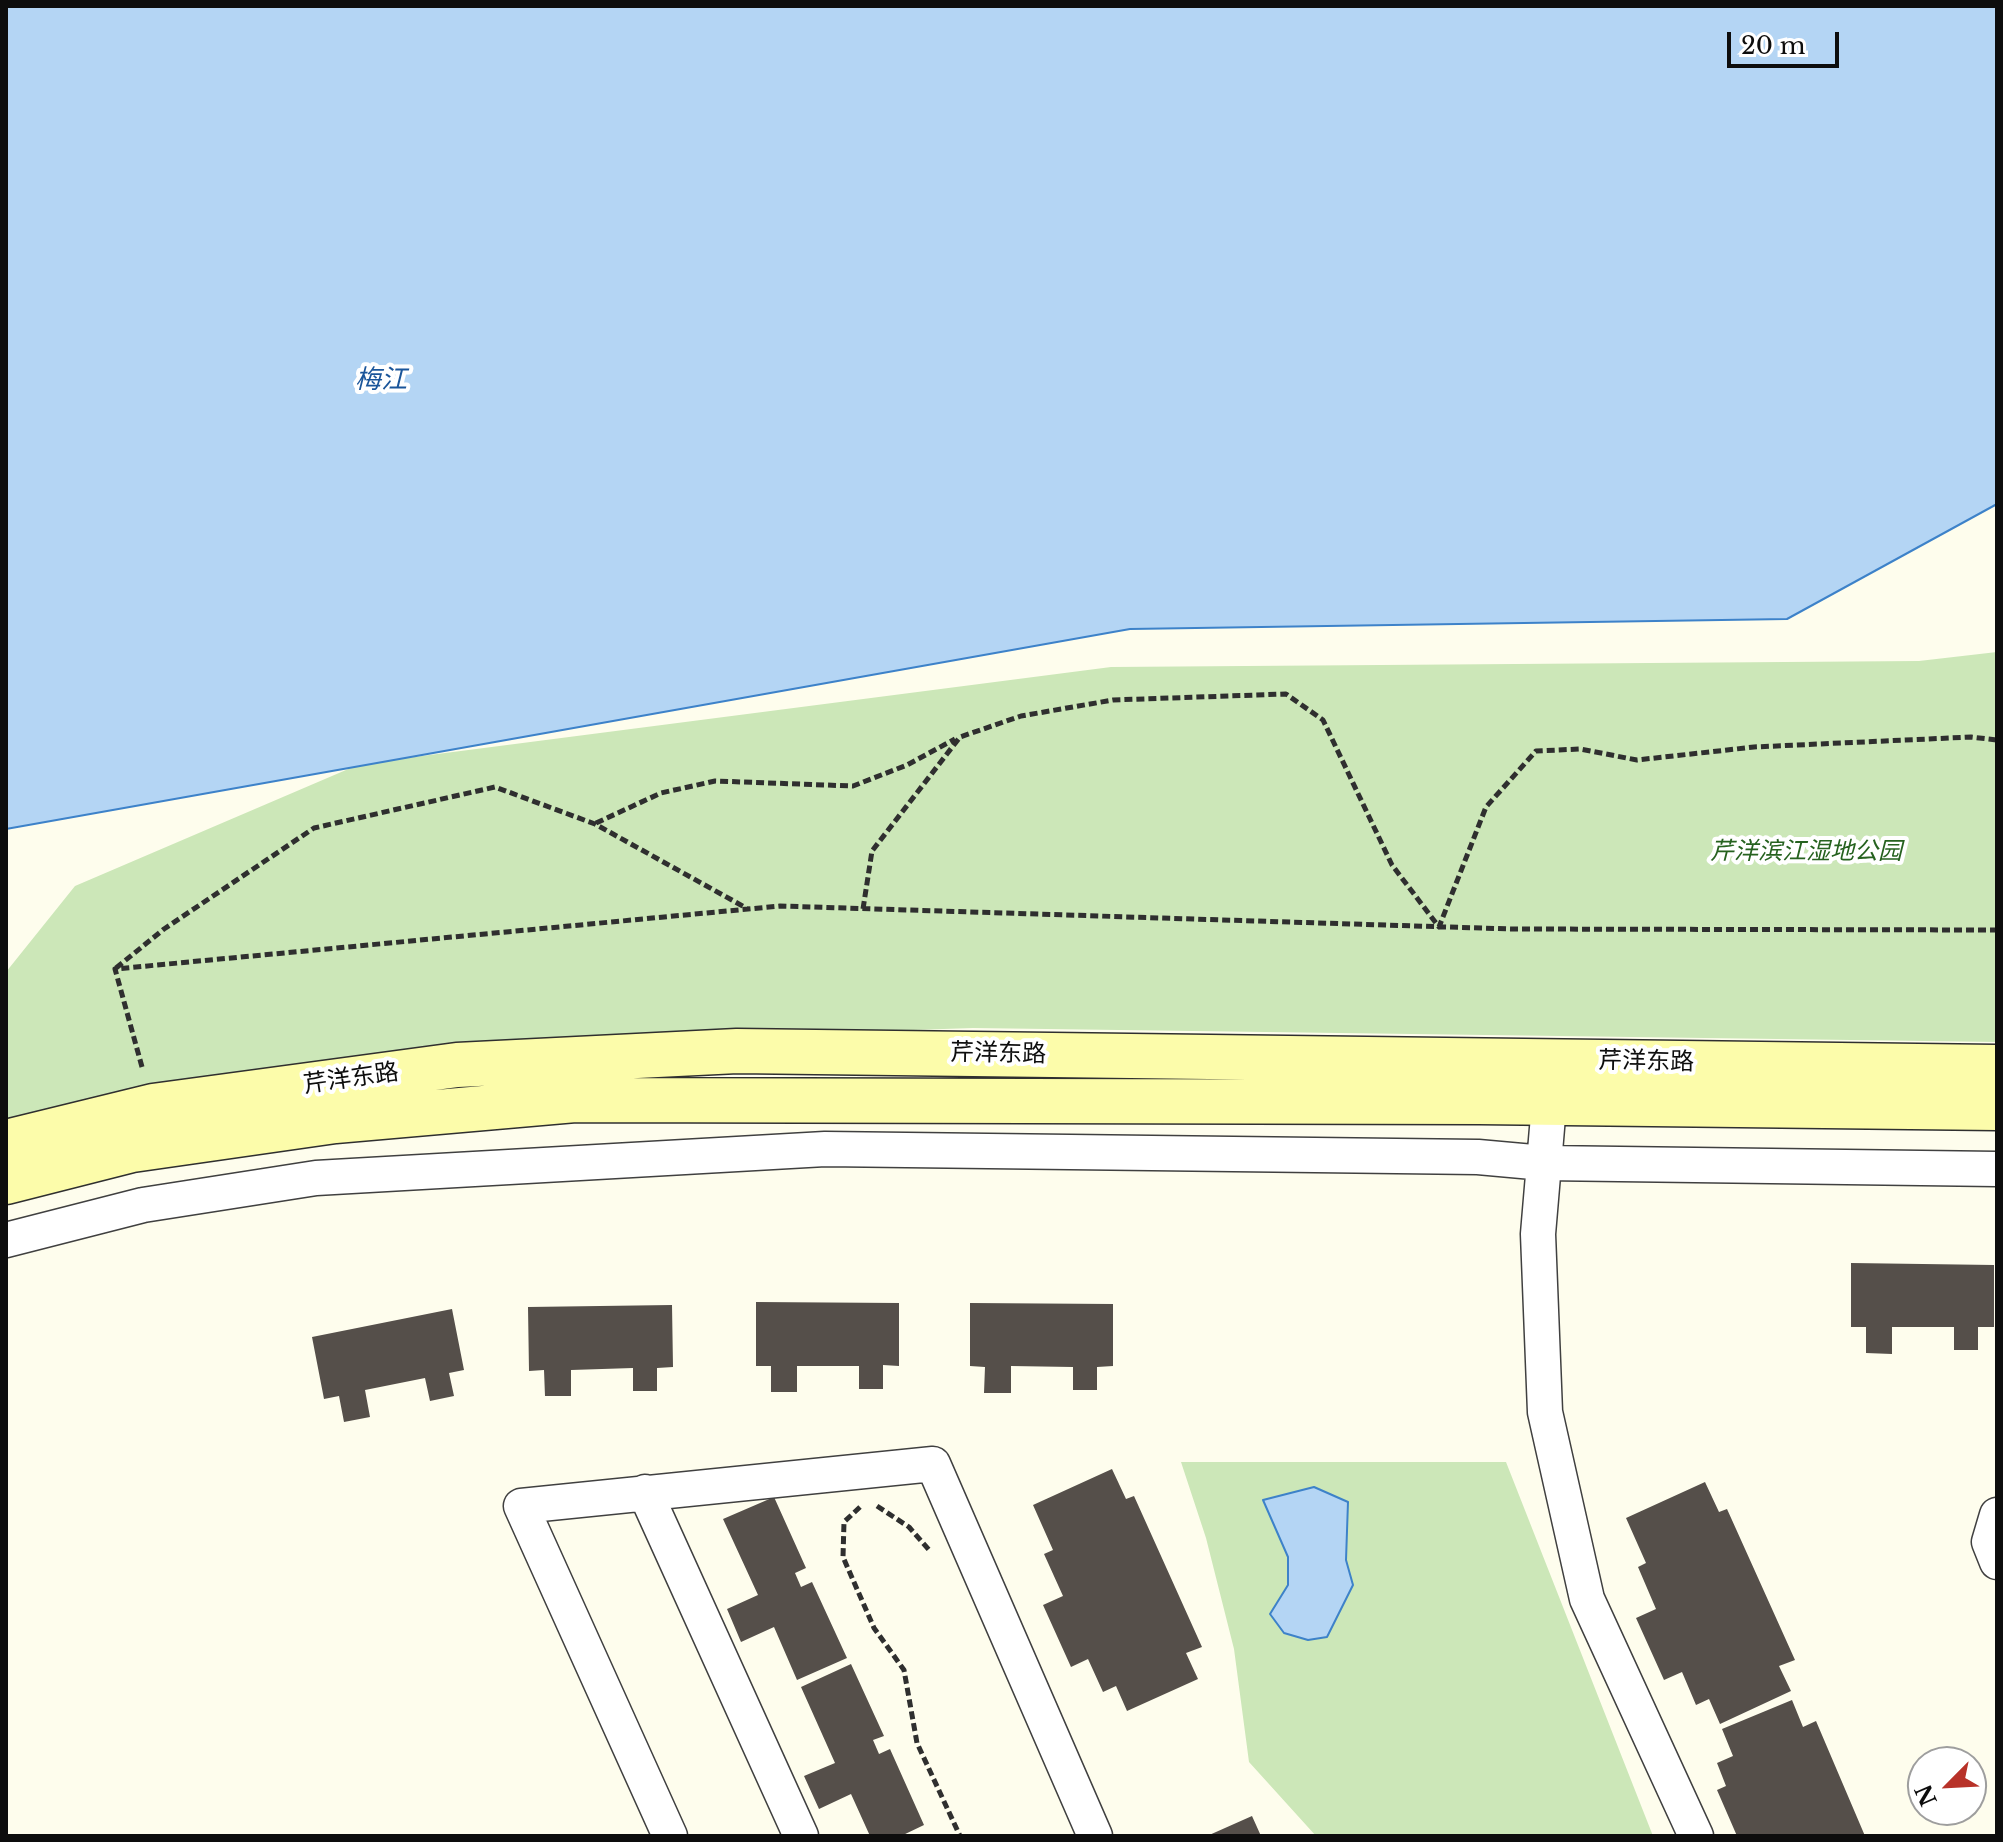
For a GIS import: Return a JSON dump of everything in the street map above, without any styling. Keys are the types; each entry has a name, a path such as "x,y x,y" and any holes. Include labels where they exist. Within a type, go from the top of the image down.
{"main road":[{"name":"芹洋东路","path":"6,1142 153,1106 457,1065 737,1051 1551,1082 1997,1108"},
{"name":"芹洋东路","path":"6,1182 132,1150 335,1121 575,1100 1551,1082 1997,1067"}],"street":[{"path":"1551,1082 1538,1234 1545,1412 1587,1599 1696,1836"},
{"path":"6,1240 143,1205 316,1178 825,1149 1478,1157 1544,1163 1997,1169"},
{"path":"670,1836 521,1506 933,1464 1095,1836"},
{"path":"645,1492 801,1836"},
{"path":"1997,1515 1989,1542 1997,1562"}],"path":[{"path":"595,824 661,793 715,781 853,786 907,765 960,737 1021,716 1113,700 1286,694 1323,720 1392,865 1439,927"},
{"path":"863,909 872,851 960,737"},
{"path":"1439,927 1486,807 1536,751 1580,749 1637,760 1754,747 1971,737 1997,740"},
{"path":"115,969 164,929 314,828 495,787 595,824 749,909"},
{"path":"115,969 780,906 1439,927 1997,930"},
{"path":"115,969 153,1106"},
{"path":"935,1558 909,1527 868,1500 844,1522 843,1557 874,1628 904,1670 917,1743 960,1836"}],"green space":[{"name":"芹洋滨江湿地公园","path":"1997,652 1997,1042 973,1028 470,1045 6,1152 6,972 75,886 360,764 1111,667 1919,661"},
{"path":"1181,1462 1506,1462 1653,1836 1316,1836 1249,1762 1234,1649 1206,1538"}],"water":[{"name":"梅江","path":"6,6 1997,6 1997,504 1787,619 1130,629 6,829"},
{"path":"1314,1487 1348,1502 1346,1560 1353,1585 1327,1637 1308,1640 1284,1633 1270,1614 1288,1585 1288,1557 1263,1500"}],"building":[{"path":"1851,1263 1994,1265 1994,1327 1978,1327 1978,1350 1954,1350 1954,1327 1892,1327 1892,1354 1866,1353 1866,1327 1851,1327"},
{"path":"756,1302 899,1303 899,1366 883,1365 883,1389 859,1389 859,1366 797,1366 797,1392 771,1392 771,1366 756,1366"},
{"path":"970,1303 1113,1304 1113,1366 1097,1367 1097,1390 1073,1390 1073,1367 1011,1366 1011,1393 984,1393 985,1367 970,1366"},
{"path":"672,1305 673,1367 657,1368 657,1391 633,1391 633,1368 571,1370 571,1396 545,1396 544,1370 529,1371 528,1307"},
{"path":"452,1309 464,1370 449,1373 454,1396 430,1401 425,1378 365,1390 370,1417 344,1422 339,1396 324,1399 312,1337"},
{"path":"1112,1469 1126,1499 1134,1496 1202,1647 1186,1653 1198,1679 1127,1711 1116,1686 1103,1692 1088,1659 1071,1667 1043,1605 1063,1596 1044,1554 1053,1550 1033,1505"},
{"path":"1705,1482 1719,1512 1727,1509 1795,1660 1779,1666 1791,1691 1720,1724 1709,1699 1696,1705 1682,1672 1664,1680 1636,1618 1656,1609 1638,1567 1646,1563 1626,1518"},
{"path":"774,1497 806,1568 795,1573 801,1587 812,1582 847,1658 797,1680 774,1627 741,1642 727,1609 758,1595 723,1519"},
{"path":"851,1664 884,1736 873,1740 879,1754 890,1749 924,1825 901,1836 870,1836 851,1794 819,1809 804,1776 835,1763 801,1687"},
{"path":"1792,1700 1803,1727 1816,1721 1865,1836 1737,1836 1717,1790 1726,1786 1717,1763 1733,1756 1722,1729"},
{"path":"1252,1816 1261,1836 1207,1836"}]}
